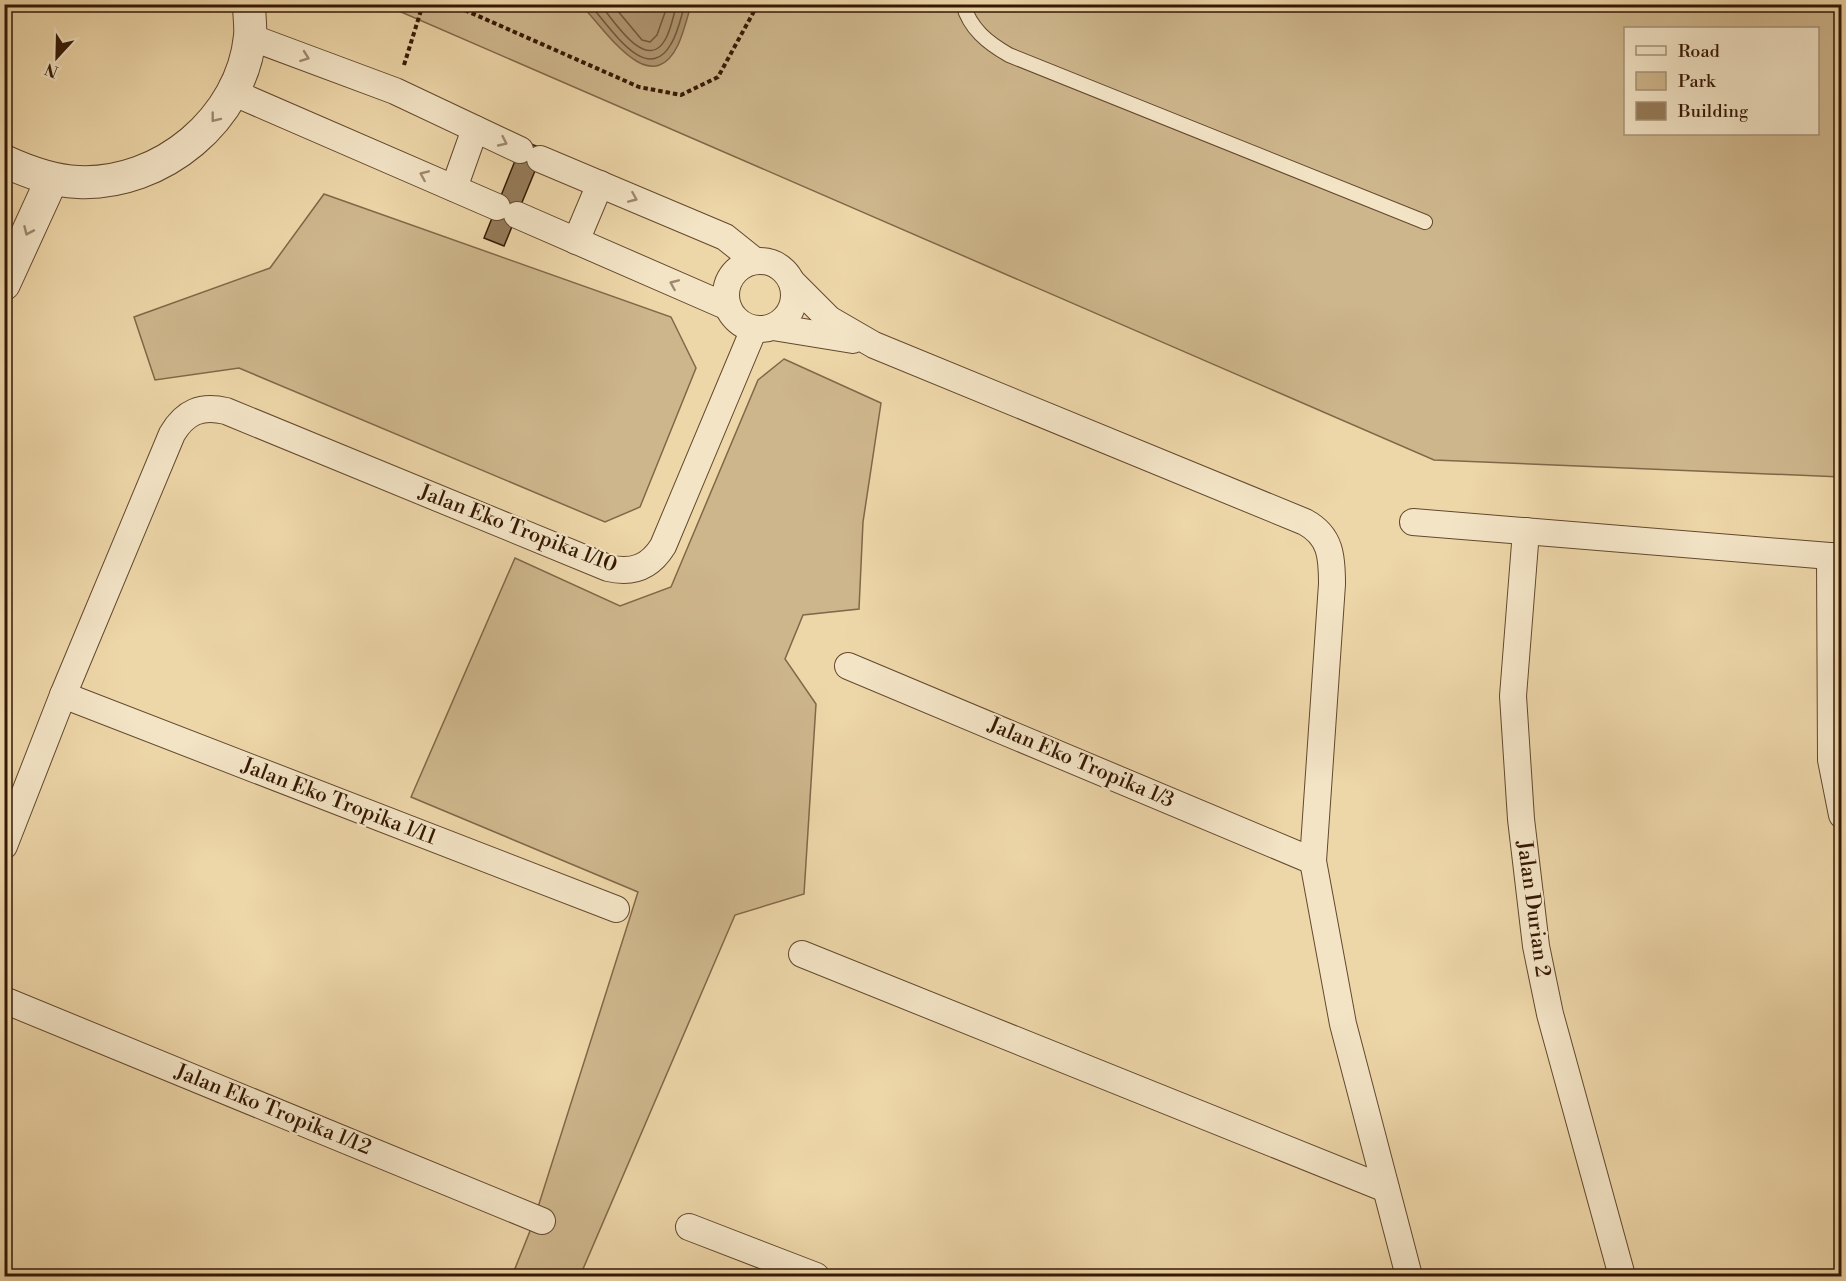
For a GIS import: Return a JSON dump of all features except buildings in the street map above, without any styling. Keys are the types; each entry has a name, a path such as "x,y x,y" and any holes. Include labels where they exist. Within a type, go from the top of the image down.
{"street":[{"path":"4,161 52,179 80,182 107,180 134,174 160,164 184,149 204,131 232,92 250,37 249,4"},
{"path":"250,37 395,91 530,155 725,237 755,261"},
{"path":"232,92 728,307"},
{"path":"454,188 475,129"},
{"path":"4,284 52,179"},
{"path":"576,241 600,184"},
{"path":"874,345 824,334 764,328 738,322 728,307 726,297 730,278 737,270 755,261 767,261 777,266 829,319 874,345 1305,522 1324,537 1332,560 1332,584 1313,861 1343,1024 1409,1276"},
{"path":"764,328 782,322 794,304 792,282"},
{"name":"Jalan Eko Tropika 1/10","path":"63,695 165,450 178,423 188,414 200,409 226,411 608,568 634,570 656,557 663,546 764,328"},
{"path":"1413,522 1836,556 1831,760 1842,815"},
{"name":"Jalan Durian 2","path":"1526,531 1513,696 1521,819 1536,946 1550,1014 1622,1276"},
{"name":"Jalan Eko Tropika 1/3","path":"848,666 1313,861"},
{"path":"4,846 63,695"},
{"name":"Jalan Eko Tropika 1/11","path":"63,695 616,909"},
{"path":"802,954 1386,1189"},
{"name":"Jalan Eko Tropika 1/12","path":"4,1000 542,1221"},
{"path":"689,1227 816,1276"}],"lane":[{"path":"963,4 976,31 991,45 1009,55 1425,222"}],"path":[{"path":"395,91 423,4"},
{"path":"451,4 639,87 681,96 718,77 758,4"}],"green space":[{"path":"385,5 1841,5 1841,477 1434,460"},
{"path":"324,194 671,317 696,368 640,507 605,522 239,368 155,380 134,317 270,268"},
{"path":"784,359 881,403 863,522 859,609 803,615 785,659 816,704 804,894 735,915 580,1276 512,1276 532,1226 638,892 411,797 515,558 620,606 671,587 758,380"}],"water":[{"path":"581,5 691,5 678,45 667,61 654,66 641,63 627,55"}]}
